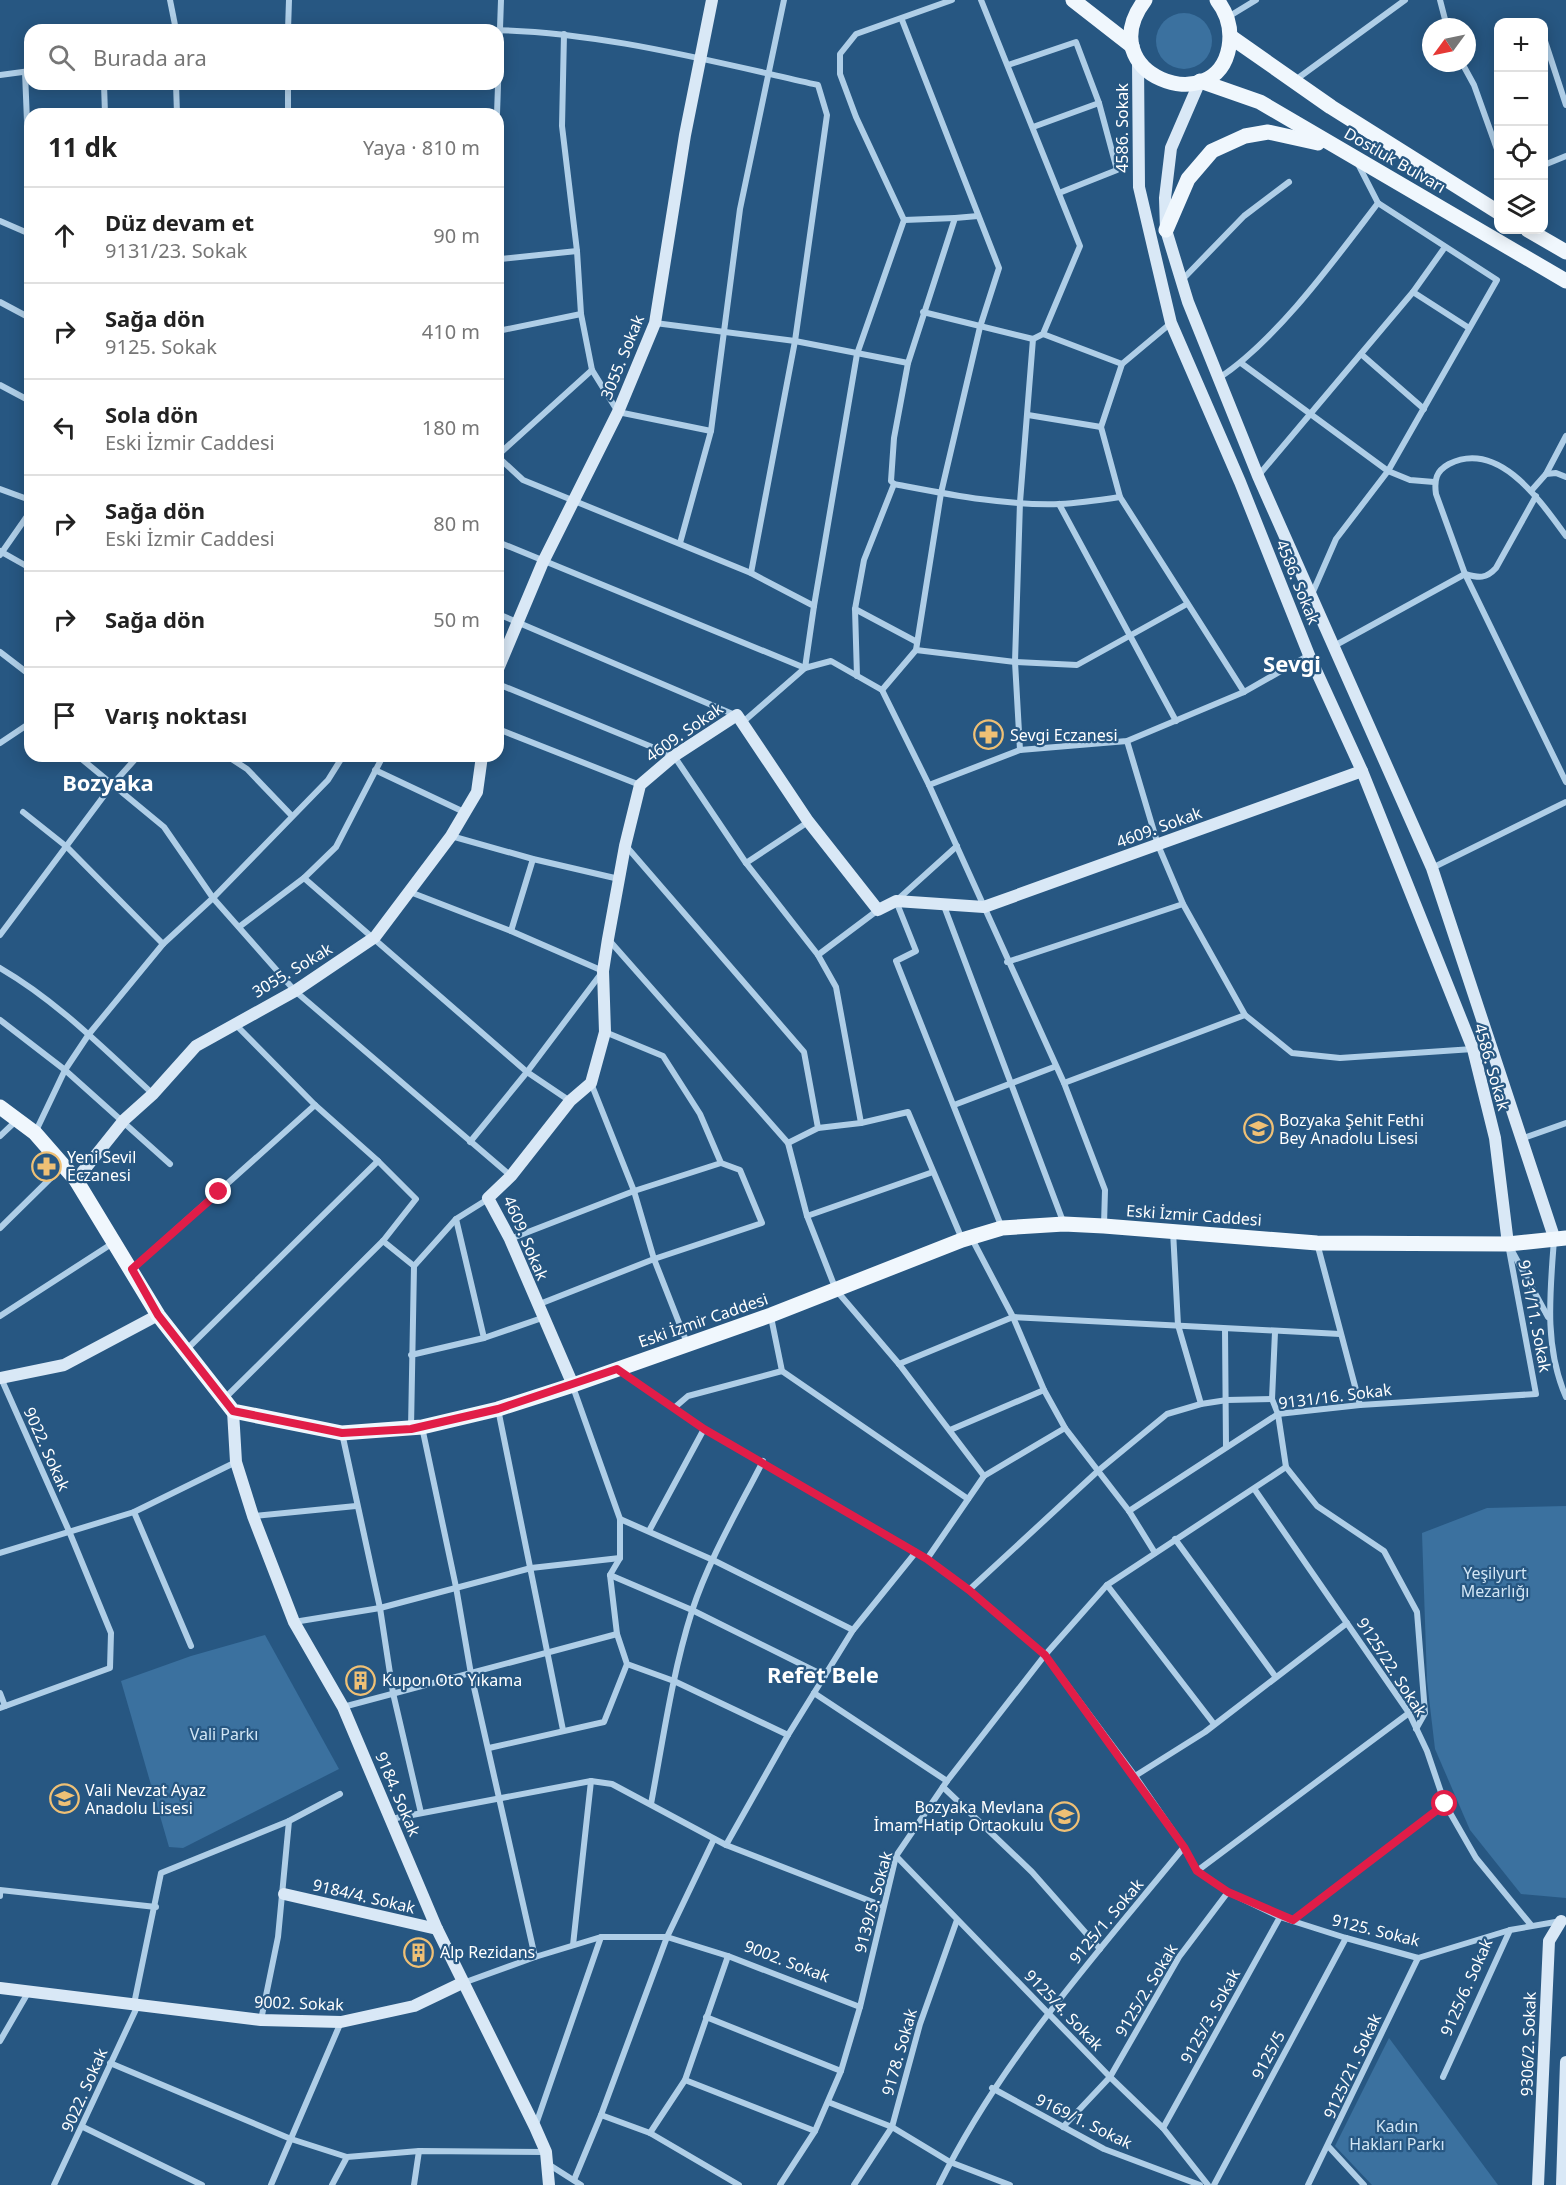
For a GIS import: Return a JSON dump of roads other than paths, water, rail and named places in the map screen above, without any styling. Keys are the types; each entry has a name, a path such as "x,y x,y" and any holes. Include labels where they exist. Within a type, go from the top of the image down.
{"main road":[{"name":"3055. Sokak","path":"504,654 543,562 618,412 655,322 685,135 702,60 712,0"},
{"path":"1072,0 1132,46"},
{"name":"Dostluk Bulvarı","path":"1145,0 1135,14 1131,30 1132,46 1138,61 1160,81 1187,85 1200,81 1260,102 1355,159 1466,220 1566,281"},
{"path":"1200,81 1222,64 1231,37 1228,17 1217,0"},
{"name":"Dostluk Bulvarı","path":"1231,37 1293,82 1494,209"},
{"name":"4586. Sokak","path":"1138,61 1138,187 1172,322 1240,482 1309,655 1362,771 1473,1049 1495,1138 1508,1244"},
{"name":"4586. Sokak","path":"1200,81 1170,148 1165,198 1166,230 1182,280 1258,476 1432,868 1521,1139 1560,1237"},
{"path":"1166,230 1188,179 1212,151 1245,136 1268,132 1296,136 1339,149"},
{"path":"1535,234 1566,252"},
{"name":"4609. Sokak","path":"573,1385 542,1318 510,1239 488,1198 511,1176 570,1101 591,1083 605,1032 603,971 608,939 625,846 640,784 674,756 740,719 808,821 878,910"},
{"name":"3055. Sokak","path":"76,1180 124,1120 153,1094 196,1046 295,991 375,937 451,837 477,792 481,762"},
{"name":"4609. Sokak","path":"896,901 984,907 1362,771"},
{"path":"878,910 896,901"},
{"path":"0,1107 35,1133 76,1180 158,1315 228,1405"},
{"name":"Eski İzmir Caddesi","path":"228,1405 342,1433 416,1428 498,1409 573,1385 771,1315 967,1238 1002,1228 1064,1224 1317,1243 1508,1244 1560,1237"},
{"path":"0,1378 64,1365 158,1315"},
{"name":"9184. Sokak","path":"228,1405 236,1462 253,1516 294,1622 343,1707 437,1929 535,2127 547,2158 549,2185"},
{"name":"9184/4. Sokak","path":"284,1894 437,1929"},
{"path":"1564,1920 1566,1933"},
{"name":"9306/2. Sokak","path":"1539,2185 1549,1941 1564,1920"},
{"name":"9002. Sokak","path":"0,1988 261,2019 341,2022 414,2006 462,1983"},
{"path":"1562,2185 1566,2062"}],"street":[{"path":"170,0 175,24"},
{"path":"288,24 289,0"},
{"path":"500,24 501,0"},
{"path":"680,543 711,431 726,332 740,209 784,0"},
{"path":"805,668 857,354 904,220 856,117 840,74 840,54 856,34 902,20 952,0"},
{"path":"923,312 1033,339 1043,334 1080,246 981,0"},
{"path":"1228,17 1256,0"},
{"path":"1293,82 1405,0"},
{"path":"1440,0 1445,18"},
{"path":"882,690 916,650 941,493 980,327 999,268 902,20"},
{"path":"504,29 564,34 702,60 818,86 827,115 795,341 751,573"},
{"path":"564,34 562,126 577,251 581,314 592,370 618,412 711,431"},
{"path":"1008,66 1076,42 1100,103 1117,170 1059,193"},
{"path":"1548,50 1566,105"},
{"path":"0,75 24,72"},
{"path":"1467,72 1474,85 1494,141"},
{"path":"28,90 29,108"},
{"path":"104,90 105,108"},
{"path":"176,90 177,108"},
{"path":"288,90 288,108"},
{"path":"497,108 498,90"},
{"path":"1033,127 1100,103"},
{"path":"1548,163 1566,156"},
{"path":"1311,597 1336,539 1388,471 1497,280 1378,203 1355,159"},
{"path":"1182,280 1244,216 1289,182"},
{"path":"1219,378 1241,363 1340,254 1378,203"},
{"path":"904,220 978,216"},
{"path":"955,218 908,363 894,438 891,481 894,484 941,493 1020,502 1059,504 1120,497"},
{"path":"0,221 24,231"},
{"path":"1258,476 1413,292 1445,246"},
{"path":"504,259 577,251"},
{"path":"1413,292 1469,328"},
{"path":"0,302 24,315"},
{"path":"504,330 581,314"},
{"path":"655,322 795,341 908,363"},
{"path":"1172,322 1122,364 1101,427 1120,497 1244,692"},
{"path":"1043,334 1122,364"},
{"path":"1020,750 1015,662 1020,502 1033,339"},
{"path":"1361,354 1424,409"},
{"path":"1241,363 1388,471 1410,480 1434,482"},
{"path":"504,451 592,370"},
{"path":"0,385 24,398"},
{"path":"1028,415 1101,427"},
{"path":"1531,491 1546,474 1566,436"},
{"path":"1566,536 1536,496 1499,465 1479,458 1451,463 1438,471 1434,482 1436,494 1465,574 1566,782"},
{"path":"504,462 523,480 751,573 814,606"},
{"path":"1546,474 1556,473 1566,477"},
{"path":"856,676 855,609 864,560 894,484"},
{"path":"0,489 24,498"},
{"path":"1334,646 1465,574 1480,578 1489,575 1496,568 1536,496"},
{"path":"1059,504 1176,721"},
{"path":"24,520 1,553 24,565"},
{"path":"504,545 805,668"},
{"path":"916,650 1015,662 1077,664 1188,604"},
{"path":"855,609 917,642"},
{"path":"504,616 740,719 805,668 831,661 882,690 929,785 1054,1067 1064,1083 1105,1190 1104,1226"},
{"path":"0,652 24,670"},
{"path":"929,785 1020,750 1127,741 1244,692 1309,655"},
{"path":"504,686 674,756 746,863 818,955 836,987 861,1124"},
{"path":"0,743 24,727"},
{"path":"504,731 640,784"},
{"path":"1127,741 1158,845 1183,904 1245,1015 1292,1053 1340,1058 1473,1049"},
{"path":"85,762 164,827 213,898 295,991 511,1176"},
{"path":"0,935 112,785 133,762"},
{"path":"236,762 247,770 292,816"},
{"path":"35,1133 64,1070 89,1034 163,944 213,898 328,780 339,762"},
{"path":"239,927 304,878 336,847 380,762"},
{"path":"375,770 464,812"},
{"path":"1432,868 1566,802"},
{"path":"23,812 67,848 163,944"},
{"path":"746,863 808,821"},
{"path":"451,837 619,879"},
{"path":"625,846 804,1052 818,1128"},
{"path":"957,846 896,901 916,951 896,961 1002,1228"},
{"path":"511,931 533,859"},
{"path":"304,878 375,937 527,1072 570,1101"},
{"path":"410,892 511,931 603,971 527,1072 470,1142"},
{"path":"1007,962 1183,904"},
{"path":"944,906 1064,1224"},
{"path":"818,955 878,910"},
{"path":"608,939 788,1143 807,1216 836,1290 899,1364 984,1476"},
{"path":"0,968 28,984 89,1034 153,1094"},
{"path":"1064,1083 1245,1015"},
{"path":"0,1020 124,1120 170,1164"},
{"path":"228,1405 383,1241 416,1199 378,1161 315,1105 234,1024"},
{"path":"605,1032 663,1056 700,1114 721,1163"},
{"path":"954,1105 1054,1067"},
{"path":"591,1083 634,1191 654,1259 688,1343"},
{"path":"132,1269 315,1105"},
{"path":"788,1143 818,1128 861,1124 908,1112 933,1172 967,1238 1013,1317 1044,1390 1065,1428 1099,1470 1155,1553"},
{"path":"0,1136 17,1120"},
{"path":"1521,1139 1566,1122"},
{"path":"185,1351 378,1161"},
{"path":"510,1239 634,1191 721,1163 740,1170 762,1223 654,1259 537,1305"},
{"path":"0,1228 64,1165"},
{"path":"807,1216 933,1172"},
{"path":"488,1198 456,1219 414,1266 411,1355 416,1428 456,1587 471,1674 536,1957"},
{"path":"456,1219 484,1338"},
{"path":"1173,1231 1178,1325 1201,1404"},
{"path":"1548,1317 1560,1237"},
{"path":"383,1241 414,1266"},
{"path":"0,1316 115,1243"},
{"path":"1317,1243 1360,1405"},
{"path":"1508,1244 1548,1317 1561,1385 1566,1396"},
{"name":"9131/11. Sokak","path":"1508,1244 1536,1394"},
{"path":"771,1315 782,1371 968,1499"},
{"path":"899,1364 1013,1317 1340,1334"},
{"path":"411,1355 484,1338 542,1318"},
{"path":"1225,1329 1226,1447"},
{"path":"1275,1332 1272,1399 1278,1414 1286,1467 1317,1506 1384,1551 1417,1612 1425,1713 1416,1729"},
{"name":"9125. Sokak","path":"617,1369 704,1429 763,1461 927,1559 969,1590 1045,1655 1135,1776 1184,1847 1197,1871 1228,1892 1280,1917 1419,1958 1510,1930"},
{"path":"674,1408 688,1396 782,1371"},
{"name":"9022. Sokak","path":"0,1378 69,1531 111,1633 110,1668 3,1707"},
{"path":"489,1748 604,1722 627,1664 617,1634 610,1575 620,1558 620,1519 573,1385"},
{"path":"950,1430 1044,1390"},
{"name":"9131/16. Sokak","path":"1128,1511 1278,1414 1360,1405 1536,1394"},
{"path":"969,1590 1099,1470 1167,1414 1201,1404 1227,1400 1272,1399"},
{"path":"498,1409 563,1730"},
{"path":"927,1559 984,1476 1065,1428"},
{"path":"649,1531 704,1429"},
{"path":"342,1433 356,1506 380,1608 393,1693 422,1813"},
{"path":"651,1804 674,1681 692,1610 713,1560 763,1461"},
{"path":"0,1553 134,1512 236,1462"},
{"name":"9139/5. Sokak","path":"780,2185 815,2131 841,2071 860,2007 896,1856 945,1784 1045,1655 1107,1585 1174,1539 1255,1490 1286,1467"},
{"name":"9125/22. Sokak","path":"1255,1490 1409,1713 1427,1751 1445,1804 1476,1858 1531,1925"},
{"path":"253,1516 356,1506"},
{"path":"134,1512 191,1646"},
{"path":"620,1519 713,1560 853,1630"},
{"path":"1174,1539 1275,1676"},
{"path":"726,1845 788,1735 853,1630 916,1552"},
{"path":"294,1622 380,1608 531,1568 620,1558"},
{"path":"610,1575 692,1610 825,1676"},
{"path":"1107,1585 1214,1724"},
{"path":"1135,1776 1214,1724 1347,1623"},
{"path":"343,1707 549,1654 617,1634"},
{"path":"627,1664 674,1681 788,1735"},
{"path":"0,1693 3,1707"},
{"path":"814,1693 945,1784 1032,1872 1100,1949"},
{"path":"1197,1871 1409,1713"},
{"path":"573,1945 591,1781"},
{"path":"391,1819 500,1796 591,1781 612,1784 726,1845 883,1906"},
{"path":"261,2019 278,1938 284,1894 289,1821 340,1794"},
{"path":"1293,1920 1445,1804"},
{"name":"9022. Sokak","path":"54,2185 83,2127 136,2005 161,1873 289,1821"},
{"path":"574,2180 601,2115 667,1937 714,1839"},
{"name":"9125/1. Sokak","path":"1048,2012 1184,1847"},
{"name":"9125/4. Sokak","path":"896,1856 1110,2077 1163,2128 1208,2185"},
{"path":"0,1896 0,1890 156,1907"},
{"name":"9125/2. Sokak","path":"1062,2127 1110,2077 1179,1957 1228,1892"},
{"name":"9125/3. Sokak","path":"1163,2128 1280,1917"},
{"name":"9178. Sokak","path":"854,2185 892,2127 920,2024 957,1920"},
{"name":"9125/6. Sokak","path":"1443,2077 1510,1930 1564,1920"},
{"path":"535,2127 601,1937"},
{"name":"9002. Sokak","path":"462,1983 601,1937 667,1937 728,1956 860,2007"},
{"name":"9125/5","path":"1214,2185 1346,1938"},
{"path":"650,2133 685,2080 728,1956"},
{"name":"9125/21. Sokak","path":"1308,2185 1329,2147 1419,1958"},
{"path":"0,2041 29,1991"},
{"path":"939,2185 992,2088 1048,2012"},
{"path":"706,2017 841,2071"},
{"path":"271,2185 341,2022"},
{"path":"110,2063 291,2139 347,2157 418,2151 547,2158 581,2185"},
{"path":"685,2080 815,2131"},
{"name":"9169/1. Sokak","path":"992,2088 1104,2149 1200,2185"},
{"path":"828,2102 892,2127 950,2162 1010,2185"},
{"path":"601,2115 650,2133 739,2185"},
{"path":"83,2127 187,2182 202,2185"},
{"path":"1329,2147 1364,2185"},
{"path":"414,2185 418,2151"},
{"path":"332,2185 347,2157"}],"place":[{"name":"Sevgi Eczanesi","path":"989,735"},
{"name":"Bozyaka Şehit Fethi Bey Anadolu Lisesi","path":"1258,1129"},
{"name":"Yeni Sevil Eczanesi","path":"46,1166"},
{"name":"Kupon Oto Yıkama","path":"361,1680"},
{"name":"Vali Nevzat Ayaz Anadolu Lisesi","path":"64,1799"},
{"name":"Bozyaka Mevlana İmam-Hatip Ortaokulu","path":"1065,1816"},
{"name":"Alp Rezidans","path":"419,1952"}],"district":[{"name":"Sevgi","path":"1292,664"},
{"name":"Bozyaka","path":"108,783"},
{"name":"Refet Bele","path":"823,1675"}],"park label":[{"name":"Yeşilyurt Mezarlığı","path":"1495,1582"},
{"name":"Vali Parkı","path":"224,1734"},
{"name":"Kadın Hakları Parkı","path":"1397,2135"}]}
